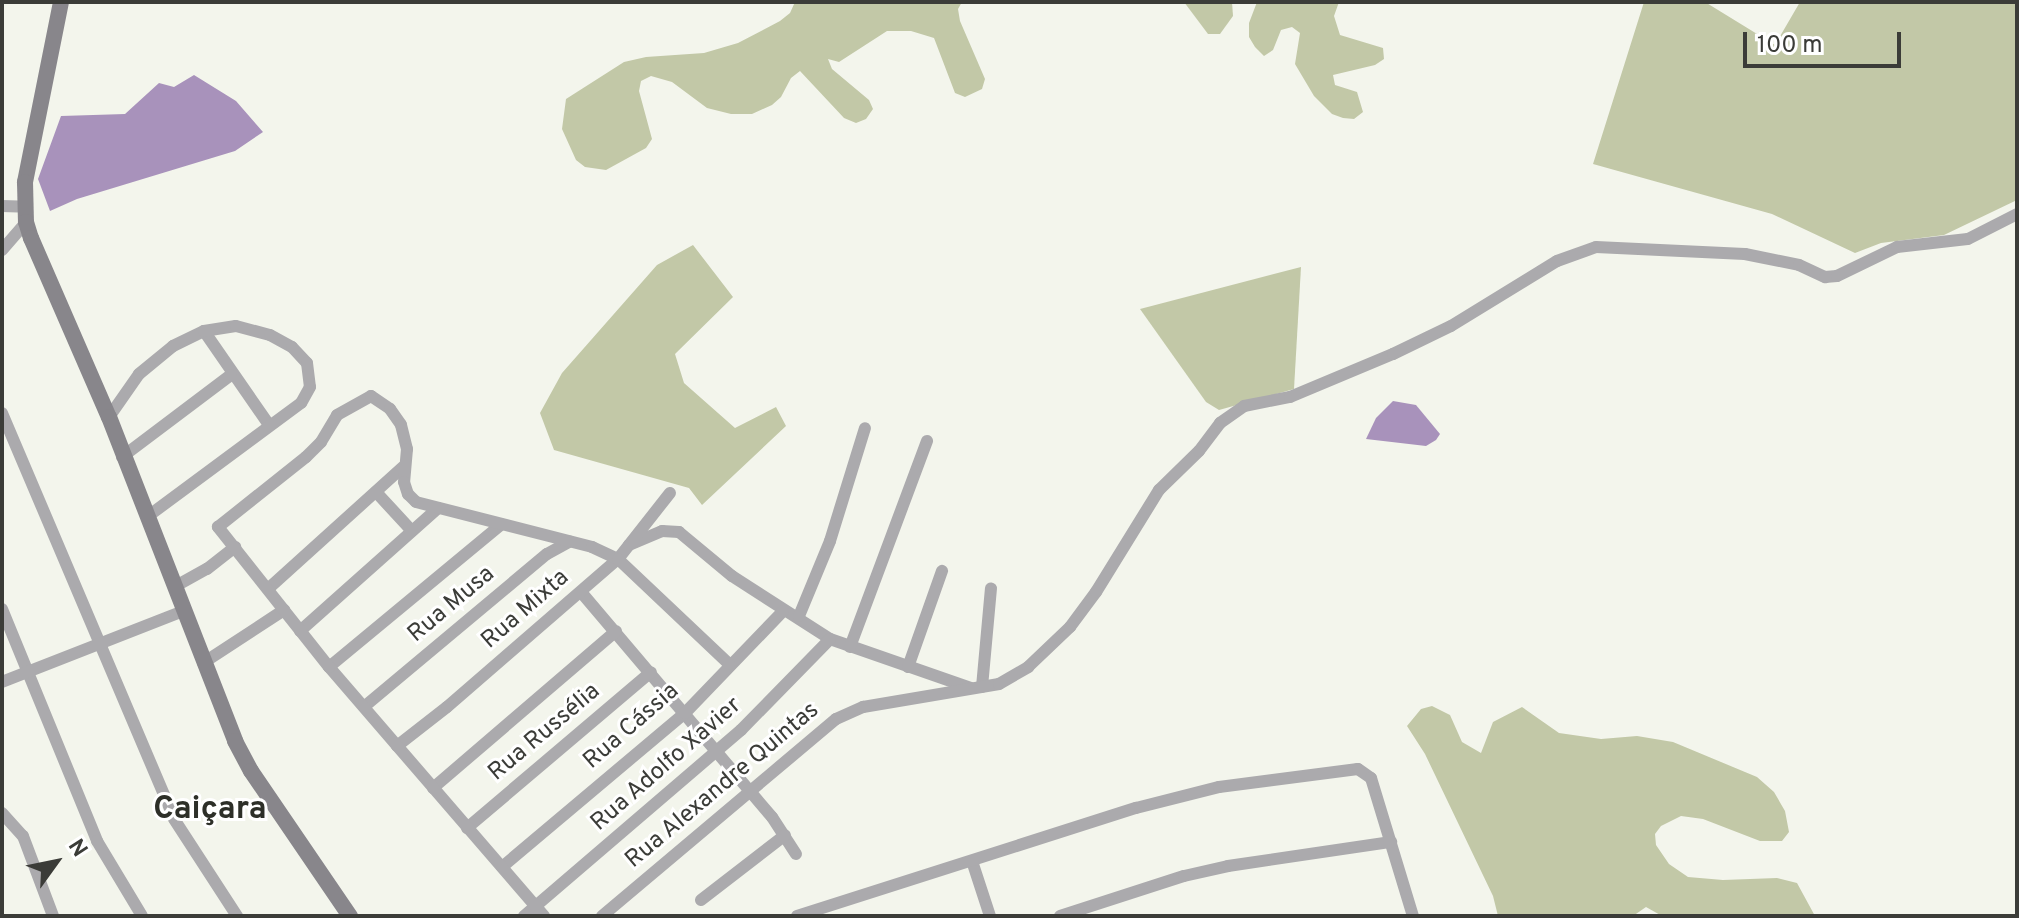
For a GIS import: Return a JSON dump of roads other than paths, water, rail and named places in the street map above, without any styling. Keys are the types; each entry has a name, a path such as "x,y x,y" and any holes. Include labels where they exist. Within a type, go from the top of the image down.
{"main road":[{"path":"61,2 32,142 26,214 109,417 203,663 251,771 350,916"}],"street":[{"path":"2,206 26,214 2,250"},
{"name":"Rua Alexandre Quintas","path":"602,916 836,719 851,711 978,688 1016,676 1070,627 1117,562 1153,499 1231,414 1244,406 1290,397 1393,354 1451,326 1557,261 1596,247 1676,249 1775,259 1825,277 1837,276 1897,247 1968,239 2017,214"},
{"path":"109,417 139,374 173,346 204,331 236,326 257,331 292,347 307,363 311,377 308,394 147,517"},
{"path":"204,331 231,375 269,425"},
{"path":"122,457 231,375"},
{"path":"540,911 329,667 218,527 306,457 321,442 337,415 371,396 390,409 401,425 407,449 403,467 408,494 416,502 570,541 618,559 729,664"},
{"path":"2,413 174,819 237,916"},
{"path":"799,616 830,541 865,428"},
{"path":"850,647 927,441"},
{"path":"269,588 403,467"},
{"path":"376,492 412,531"},
{"name":"Rua Mixta","path":"397,746 618,559 670,493"},
{"path":"300,631 438,508"},
{"path":"329,667 502,524"},
{"path":"629,545 662,531 679,532 732,576 783,611 799,616 830,639 978,688 991,588"},
{"name":"Rua Musa","path":"365,706 547,554 570,541"},
{"path":"174,587 207,569 235,547"},
{"path":"908,667 942,571"},
{"path":"581,592 718,751 785,835 796,854"},
{"path":"2,609 97,841 142,916"},
{"path":"203,663 284,610"},
{"path":"2,682 183,611"},
{"name":"Rua Cássia","path":"502,867 685,713 783,611"},
{"path":"433,788 616,631"},
{"name":"Rua Adolfo Xavier","path":"524,916 540,911 718,751 789,685 830,639"},
{"name":"Rua Russélia","path":"467,828 651,672"},
{"path":"797,916 1136,808 1219,787 1358,769 1371,778 1413,916"},
{"path":"2,813 23,836 53,916"},
{"path":"701,900 785,835"},
{"path":"1060,916 1184,876 1228,866 1391,842"},
{"path":"972,861 990,916"}],"district":[{"name":"Caiçara","path":"210,810"}]}
